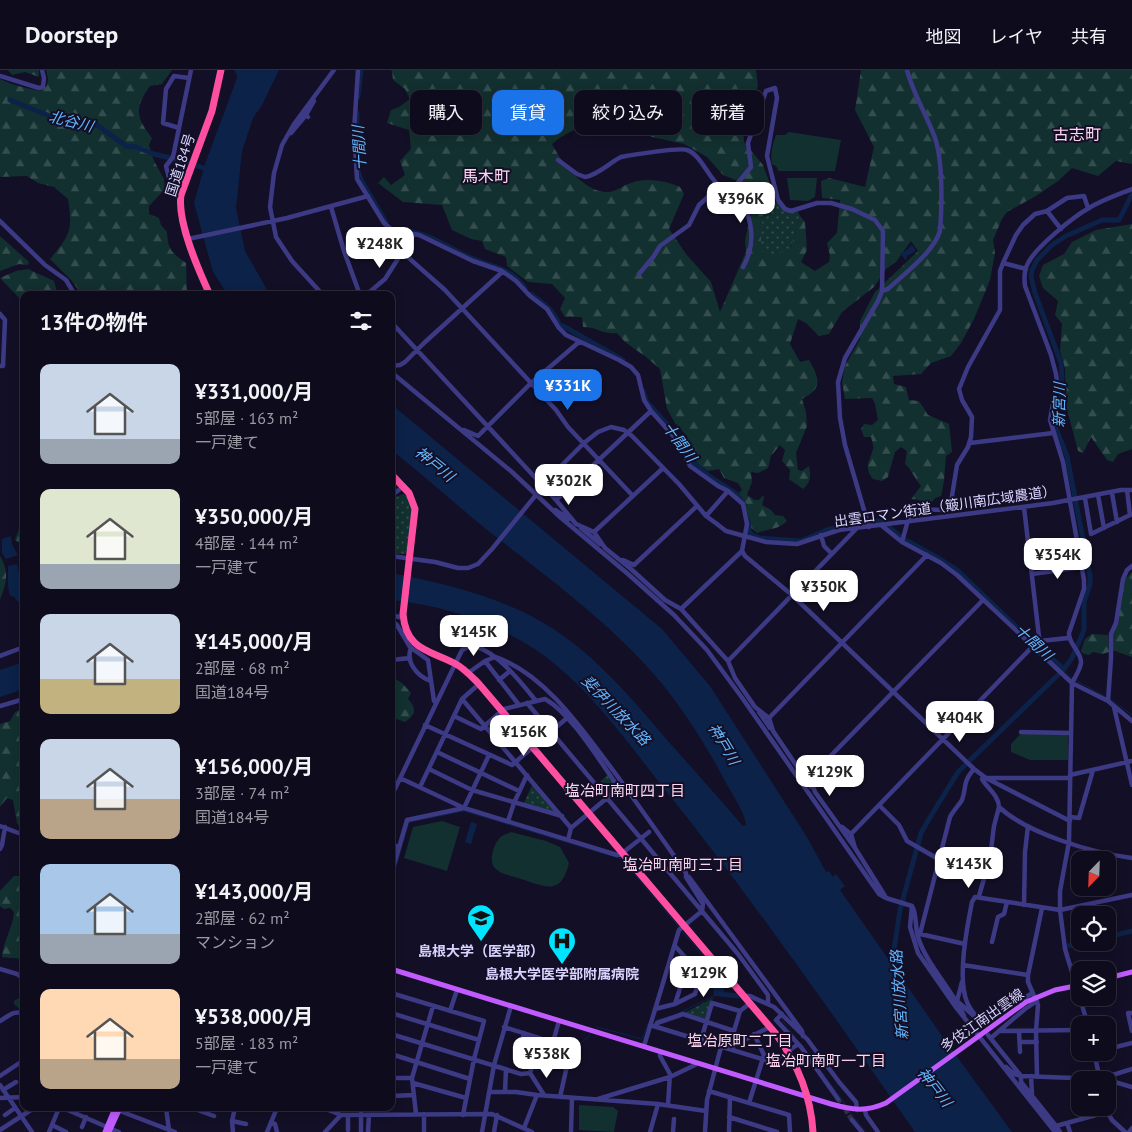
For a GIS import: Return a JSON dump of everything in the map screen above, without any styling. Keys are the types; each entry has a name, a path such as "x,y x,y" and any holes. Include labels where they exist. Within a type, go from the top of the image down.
{"highway":[{"name":"国道184号","path":"208,291 180,216 180,195 212,110 220,70"},
{"path":"395,478 409,493 415,509 403,616 407,631 421,649 455,664 468,673 770,1027 788,1052 798,1072 807,1096 813,1132"}],"main road":[{"name":"多伎江南出雲線","path":"395,970 831,1104 857,1110 868,1109 886,1103 976,1037 1035,997 1071,987"},
{"path":"1116,976 1132,972"},
{"path":"108,1130 115,1111"}],"street":[{"path":"0,76 39,88 43,87 44,84 42,70"},
{"path":"180,195 172,190 166,168 173,158 191,70"},
{"path":"319,291 292,261 276,237 270,207 274,173 279,153 286,137 334,70"},
{"path":"358,70 354,121 356,173 360,184 388,228 397,232 427,238 473,261 502,271 547,309 562,332 631,367 638,375 644,400 680,441 690,466 718,486 728,490 743,504 747,524 742,551 681,609"},
{"path":"882,291 888,289 929,251 938,239 940,231 938,147 934,134 910,83 907,70"},
{"path":"179,128 163,123 166,89 174,76 189,78"},
{"path":"558,160 577,174 586,177 621,157 685,149 695,154 720,186 732,190 751,167 748,143 766,91 775,88 777,98 767,156 778,200 785,209 791,211 817,203 831,203 852,209 875,220 883,231 882,291 845,358 838,382 843,438 869,527"},
{"path":"286,137 307,116 317,93"},
{"path":"736,184 751,223 749,254 742,267"},
{"path":"639,274 660,246 689,225 699,205 720,186"},
{"path":"1071,966 1065,949 1060,910 1060,891 1069,842 1072,683 1081,660 1068,638 1084,589 1073,500 1050,420 1057,382 1056,374 1051,355 1025,286 1026,269 1038,248 1088,208 1132,189"},
{"path":"189,239 266,223 368,196"},
{"path":"902,542 911,509 947,509 951,502 957,464 970,443 972,417 962,400 960,389 968,367 1000,310 1000,270 1016,235 1023,225 1035,214 1047,211 1067,198 1084,196 1088,208"},
{"path":"331,207 359,291"},
{"path":"1047,211 1061,230"},
{"path":"0,221 45,265 66,280 73,291"},
{"path":"371,291 385,279 414,234"},
{"path":"402,252 445,290 633,496"},
{"path":"1003,264 1026,269"},
{"path":"395,366 405,362 502,271"},
{"path":"0,314 5,320 3,366 0,366"},
{"path":"395,326 544,486 576,524 594,532 605,548"},
{"path":"456,426 478,436 530,384 579,342"},
{"path":"395,375 512,472 534,497 565,515 643,579 665,600 681,609 728,661 735,678 855,848 886,898"},
{"path":"556,500 651,410"},
{"path":"395,557 458,568 468,568 478,564 492,550 534,497 584,443 598,432 607,428 619,428 628,433"},
{"name":"出雲ロマン街道（簸川南広域農道）","path":"628,433 706,516 726,531 766,542 798,544 821,535 857,528 1024,507 1129,490"},
{"path":"970,443 1053,433"},
{"path":"594,532 662,469"},
{"path":"395,493 404,486"},
{"path":"706,516 728,490"},
{"path":"1084,498 1091,534 1130,515 1129,490"},
{"path":"1112,493 1117,522"},
{"path":"1098,495 1104,528"},
{"path":"634,565 697,506"},
{"path":"550,507 560,518 628,574 674,616 706,650 789,763 879,894 912,906 915,910 915,924 923,950 957,1001 967,1022"},
{"path":"1024,507 1041,656"},
{"path":"881,525 902,542 927,555 957,575 1033,646 1041,656 1062,672 1072,683 1108,701 1132,721"},
{"path":"728,661 857,528"},
{"path":"821,535 824,546 832,554"},
{"path":"742,551 745,556 792,595 973,768 984,779 996,796 999,807 994,826 990,858 979,896"},
{"path":"769,718 927,555"},
{"path":"616,557 634,565 643,579"},
{"path":"1108,701 1111,634 1116,623 1122,579 1127,570 1132,566"},
{"path":"1032,574 1082,567"},
{"path":"810,777 983,600"},
{"path":"395,616 399,618 403,616"},
{"path":"395,623 411,648 428,660 434,701 436,703"},
{"path":"1040,641 1068,638"},
{"path":"395,789 462,650 470,646 476,647 494,657 510,671 536,701"},
{"path":"851,834 1033,646"},
{"path":"0,656 20,648"},
{"path":"411,648 409,651 410,658 418,675 431,681"},
{"path":"468,673 494,657 504,660 542,685 573,718 802,1031 803,1036"},
{"path":"395,660 410,658"},
{"path":"485,661 519,705"},
{"path":"499,680 510,671"},
{"path":"420,787 462,698 478,684"},
{"path":"462,698 572,828"},
{"path":"454,716 481,729 502,711 545,698 554,704 567,718 619,788 572,828 568,840"},
{"path":"0,706 20,700"},
{"path":"527,703 738,954 766,992 769,998 768,1003"},
{"path":"1114,706 1129,762 1132,785"},
{"path":"755,707 769,718 773,732"},
{"path":"425,725 512,765 567,718"},
{"path":"1021,732 1071,733"},
{"path":"437,752 519,791"},
{"path":"464,808 489,754"},
{"path":"984,779 1070,776 1129,762"},
{"path":"798,768 810,777 815,792"},
{"path":"923,950 920,934 950,817 962,801 964,784 973,768"},
{"path":"429,769 472,790 562,816"},
{"path":"984,779 1070,819 1080,818 1093,770"},
{"path":"508,821 527,775"},
{"path":"400,778 464,808 617,855 623,854 648,832"},
{"path":"996,796 1004,787"},
{"path":"879,805 899,825 903,836 909,842 940,860"},
{"path":"999,807 1006,814 1028,826 1069,842 1095,851 1132,858"},
{"path":"395,861 407,820 464,808"},
{"path":"837,823 851,834 855,848"},
{"path":"0,849 2,845 2,826 20,833"},
{"path":"1024,905 1025,852 1028,826"},
{"path":"395,846 399,847"},
{"path":"644,1046 653,1026 655,1009 679,930 702,910 703,904 686,877 686,873"},
{"path":"981,1023 964,995 963,965 965,944 972,902 975,897 979,896 1060,910 1132,895"},
{"path":"992,942 998,917 1004,914 1007,902"},
{"path":"912,906 910,927 918,953 976,1037 1055,1132"},
{"path":"1037,1076 1035,997 1028,982 1028,975 1042,908"},
{"path":"920,934 965,944"},
{"path":"655,1009 675,1004 695,994 701,975 675,946"},
{"path":"675,1004 689,960"},
{"path":"963,965 1028,975"},
{"path":"0,969 20,976"},
{"path":"957,1001 964,974"},
{"path":"450,1011 457,990"},
{"path":"395,994 484,1022 474,1059 463,1115"},
{"path":"743,996 750,996 768,1003 780,1016 807,1038 856,1102 857,1110"},
{"path":"981,1023 1006,1007 1035,997"},
{"path":"1035,997 999,1031 990,1036 1021,1076 1021,1082 1060,1132"},
{"path":"957,1001 981,1023"},
{"path":"701,1040 712,1003 740,1011"},
{"path":"653,1026 683,1014 734,1030 740,1011 750,1004"},
{"path":"416,1114 412,1080 433,1006"},
{"path":"482,1132 494,1065 511,1006"},
{"path":"0,1021 13,1013 20,1012"},
{"path":"1132,1013 1128,1013 1132,1031"},
{"path":"395,1014 479,1040"},
{"path":"780,1016 776,1020 801,1047 838,1099"},
{"path":"553,1042 559,1021"},
{"path":"653,1026 772,1062 798,1045"},
{"path":"504,1027 571,1048 560,1097"},
{"path":"732,1050 734,1045 770,1027"},
{"path":"999,1031 1071,1030"},
{"path":"1020,1031 1020,1052"},
{"path":"524,1033 518,1052 567,1067"},
{"path":"750,1103 764,1052 754,1034"},
{"path":"395,1035 522,1074 530,1073"},
{"path":"1020,1042 1036,1042"},
{"path":"1116,1047 1132,1043"},
{"path":"705,1132 709,1091 721,1047"},
{"path":"660,1052 670,1077 668,1105"},
{"path":"395,1055 470,1078"},
{"path":"530,1073 535,1057"},
{"path":"997,1061 1014,1074 1021,1076 1071,1078"},
{"path":"0,1076 20,1063"},
{"path":"597,1100 598,1098 670,1077 695,1065"},
{"path":"505,1092 506,1069"},
{"path":"1116,1075 1132,1069"},
{"path":"530,1073 544,1093 544,1096"},
{"path":"1031,1076 1032,1095"},
{"path":"395,1078 412,1080 466,1098"},
{"path":"16,1082 1,1088 32,1132"},
{"path":"1116,1083 1132,1087"},
{"path":"709,1091 789,1115 790,1132"},
{"path":"489,1092 531,1093 544,1096 658,1104 706,1111"},
{"path":"395,1096 414,1095"},
{"path":"524,1128 538,1095"},
{"path":"0,1098 20,1097"},
{"path":"729,1132 730,1097"},
{"path":"571,1132 572,1098"},
{"path":"650,1132 658,1104"},
{"path":"5,1115 15,1108"},
{"path":"868,1109 866,1114 878,1132"},
{"path":"0,1130 30,1111"},
{"path":"49,1132 59,1111"},
{"path":"68,1111 108,1130 119,1132"},
{"path":"122,1111 162,1130 172,1131 167,1111"},
{"path":"200,1111 214,1116"},
{"path":"233,1132 232,1121 234,1111"},
{"path":"267,1132 276,1111"},
{"path":"331,1111 341,1115 485,1114 497,1116 532,1132"},
{"path":"361,1131 364,1114"},
{"path":"364,1114 368,1132"},
{"path":"424,1114 424,1132"},
{"path":"325,1132 341,1115"},
{"path":"348,1115 348,1130"},
{"path":"494,1132 497,1116"},
{"path":"1056,1126 1088,1116"},
{"path":"1111,1116 1125,1132 1132,1128"},
{"path":"729,1117 778,1132"},
{"path":"82,1127 86,1118"},
{"path":"673,1132 674,1119"},
{"path":"852,1120 862,1132"},
{"path":"232,1121 246,1124"},
{"path":"272,1122 276,1124 277,1132"},
{"path":"1067,1123 1070,1132"},
{"path":"52,1125 66,1132"}],"green space":[{"path":"8,70 39,70 39,77 25,72 12,75"},
{"path":"46,70 172,70 162,84 150,86 141,101 139,113 143,125 152,138 149,145 154,161 164,179 165,189 149,206 149,214 159,218 161,225 167,232 171,250 186,263 187,291 79,291 50,259 66,238 70,226 68,199 54,187 38,183 27,176 0,177 0,79 40,91 47,86"},
{"path":"390,70 756,70 758,86 756,90 692,90 692,135 744,135 744,142 763,165 773,192 774,204 763,214 791,247 800,216 805,222 807,250 801,262 815,271 829,262 830,256 827,243 837,233 840,200 822,198 821,181 829,178 865,187 874,147 855,110 861,70 1132,70 1132,164 1116,161 1098,176 1072,168 1058,181 1036,196 1007,212 993,240 995,253 990,280 974,319 961,343 951,356 931,363 921,374 893,376 894,384 906,387 909,400 919,401 928,415 949,424 952,452 946,456 941,496 935,498 931,503 911,499 921,486 905,464 907,451 901,447 895,452 888,477 882,481 873,479 870,475 868,464 873,443 871,437 864,437 861,429 864,424 872,425 878,420 875,404 872,398 845,399 842,382 845,366 860,339 860,321 875,292 918,251 911,241 896,262 886,269 874,287 842,312 829,334 819,336 806,323 798,319 790,344 800,362 809,360 818,382 814,391 802,399 806,412 807,426 796,453 798,470 802,471 809,466 810,479 803,489 789,479 790,470 782,461 785,450 780,445 771,456 768,468 758,473 751,472 752,482 747,495 755,500 759,500 763,495 762,505 771,510 775,515 783,516 787,521 776,528 757,533 751,528 745,503 738,494 742,490 738,483 724,478 719,469 708,471 698,464 688,446 687,436 675,423 667,409 660,369 625,342 617,333 608,333 583,327 582,317 565,317 560,309 565,298 552,284 528,282 507,266 506,257 485,249 482,241 471,239 452,230 442,205 403,202 378,183 384,177 391,185 405,175 400,161 411,149 409,130 387,123 391,110 410,99 405,89 393,80 392,71","holes":["574,90 682,90 682,135 648,135 684,144 707,157 723,175 751,186 753,206 745,240 746,252 720,312 711,282 686,254 669,229 684,194 680,187 669,183 643,180 609,192 600,191 592,188 575,176 552,144 574,130"]},
{"path":"789,132 841,140 835,171 778,171 777,167 772,164 771,153 773,143 776,135 785,135"},
{"path":"787,178 817,178 815,197 808,201 790,200"},
{"path":"778,200 785,209 797,210 800,216 791,247 777,255 760,251 763,214"},
{"path":"1132,224 1132,449 1118,454 1113,462 1107,460 1091,437 1083,453 1078,451 1066,405 1065,369 1060,351 1062,324 1055,315 1058,301 1043,288 1039,276 1043,265 1064,254 1072,242 1096,230"},
{"path":"0,236 29,262 28,265 19,264 0,271"},
{"path":"28,269 54,281 57,291 20,291 20,299 0,278 16,271"},
{"path":"403,494 409,496 414,512 408,554 395,554 395,497"},
{"path":"20,526 20,544 15,540"},
{"path":"0,556 5,568 6,578 0,600"},
{"path":"1132,572 1132,657 1112,650 1112,635 1125,579"},
{"path":"1092,634 1108,635 1109,652 1102,654 1093,652 1089,655 1081,651 1085,639"},
{"path":"395,679 411,693 408,699 414,711 405,722 395,718"},
{"path":"20,710 20,827 17,823 13,800 7,798 0,807 0,724 10,721 15,712"},
{"path":"1021,733 1068,734 1068,760 1030,760 1011,752 1011,744"},
{"path":"607,775 617,788 609,795 606,795 597,785"},
{"path":"533,783 559,814 523,805"},
{"path":"442,821 460,827 447,871 404,858 413,827"},
{"path":"511,832 546,841 560,847 569,863 562,881 557,885 551,886 538,885 498,871 492,863 494,847 501,837"},
{"path":"14,876 20,876 20,959 2,957 14,912 10,908 4,909 0,906 0,891"},
{"path":"20,997 20,1009 14,1004 14,1001"},
{"path":"713,998 706,1020 682,1014"},
{"path":"545,1041 569,1049 565,1065 540,1057"},
{"path":"579,1105 613,1107 618,1111 614,1132 579,1130"}],"water":[{"path":"240,70 279,70 262,105 253,118 242,151 236,208 245,251 268,291 225,291 213,272 194,203 205,164"},
{"path":"912,245 916,251 907,256 906,261 900,253"},
{"path":"395,407 662,629 710,686 807,837 826,872 829,871 833,877 836,874 845,886 840,890 1012,1132 915,1132 728,870 618,730 586,693 551,661 517,638 482,622 447,610 395,600 395,574 447,585 501,602 555,630 607,673 743,826 746,825 743,814 696,732 672,696 644,664 580,603 487,530 395,453"},
{"path":"11,536 12,544 18,555 6,559 2,553 2,539"},
{"path":"17,564 20,577 20,601 18,602 13,596 10,596 8,589 8,566"},
{"path":"20,663 20,690 0,697 0,670"},
{"path":"471,822 477,824 471,844 465,842"},
{"path":"715,968 725,979 722,985 726,996 714,996 712,970"}],"waterway":[{"path":"237,70 242,81"},
{"name":"十間川","path":"358,97 361,70"},
{"name":"北谷川","path":"10,100 57,119 97,125 126,146 136,147 154,154 187,162"},
{"name":"十間川","path":"357,113 357,147"},
{"name":"北谷川","path":"198,166 209,170"},
{"name":"十間川","path":"358,170 361,180 386,222"},
{"name":"新宮川","path":"1064,669 1072,658 1084,630 1084,602 1090,584 1090,576 1067,456 1055,426 1055,415 1062,377 1061,363 1035,293 1031,276 1037,260 1052,245 1066,236 1102,220 1119,220 1132,194"},
{"name":"十間川","path":"402,230 429,237 478,261 506,271 525,288"},
{"name":"十間川","path":"531,294 551,311 560,326 623,360"},
{"name":"十間川","path":"643,391 647,402 686,446 691,461 709,476 737,494 744,505"},
{"name":"十間川","path":"748,520 749,531 752,535 760,538 801,541 829,529 877,521 884,523 902,538 957,570 1031,641 1064,669 958,772 921,833 900,910 894,950 895,974"},
{"name":"十間川","path":"1063,670 1072,678"},
{"name":"十間川","path":"1075,680 1106,697"},
{"name":"十間川","path":"1110,699 1132,715"},
{"path":"395,870 409,822 464,811 622,859 679,927"},
{"path":"681,930 714,969"},
{"path":"1116,935 1132,931"},
{"path":"720,994 738,996"},
{"path":"679,1013 714,996"},
{"path":"752,1000 760,1003"},
{"path":"657,1020 671,1016"},
{"path":"781,1019 795,1037"},
{"path":"597,1027 642,1039 648,1024"},
{"path":"572,1051 590,1035"},
{"path":"801,1044 846,1105"},
{"path":"559,1063 567,1056"},
{"path":"497,1064 504,1066"},
{"path":"532,1071 553,1069 557,1066"},
{"path":"849,1111 866,1132"}],"tunnel":[{"path":"838,1099 852,1120"}],"place":[{"name":"島根大学（医学部）","path":"481,942"},
{"name":"島根大学医学部附属病院","path":"562,965"}],"district":[{"name":"古志町","path":"1077,134"},
{"name":"馬木町","path":"486,176"},
{"name":"塩冶町南町四丁目","path":"625,790"},
{"name":"塩冶町南町三丁目","path":"683,864"},
{"name":"塩冶原町二丁目","path":"740,1040"},
{"name":"塩冶町南町一丁目","path":"826,1060"}],"water label":[{"name":"神戸川","path":"435,464"},
{"name":"斐伊川放水路","path":"616,710"},
{"name":"神戸川","path":"724,744"},
{"name":"新宮川放水路","path":"899,995"},
{"name":"神戸川","path":"935,1087"}]}
